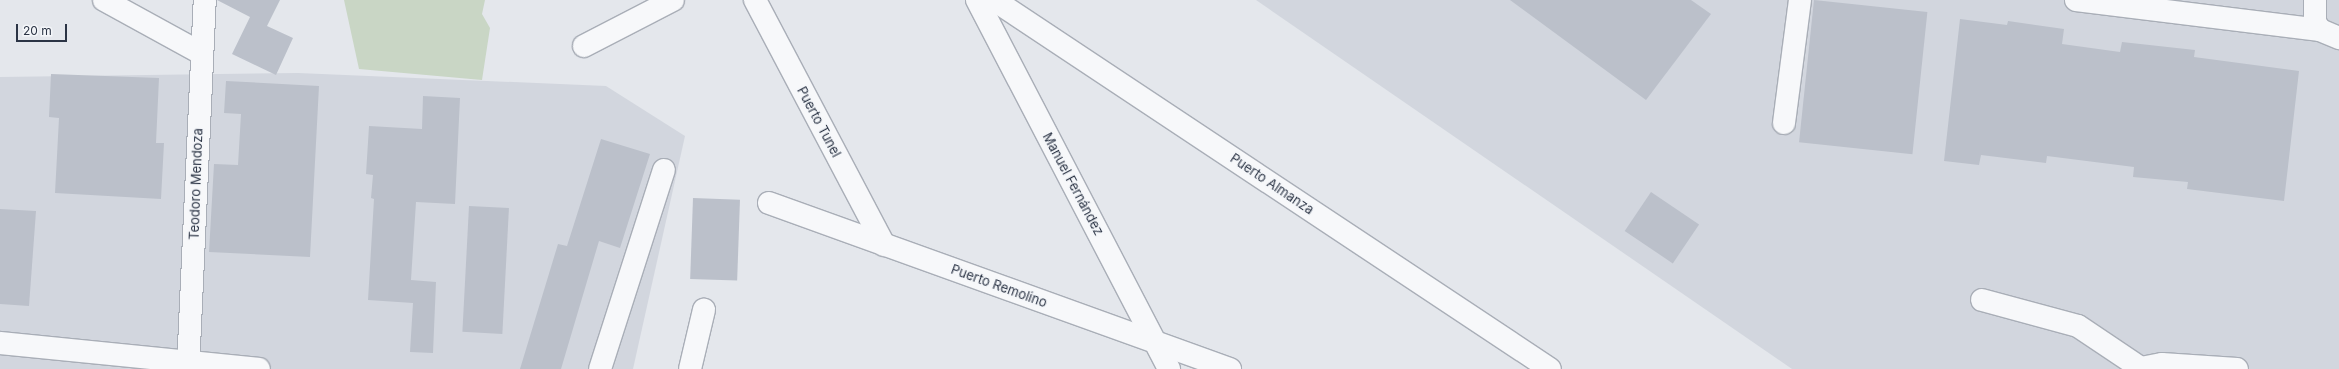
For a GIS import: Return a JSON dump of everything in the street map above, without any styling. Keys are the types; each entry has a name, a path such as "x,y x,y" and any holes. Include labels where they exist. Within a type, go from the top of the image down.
{"street":[{"path":"104,0 201,53"},
{"name":"Teodoro Mendoza","path":"188,365 201,53 205,0"},
{"path":"584,46 673,0"},
{"name":"Puerto Tunel","path":"755,0 884,245"},
{"name":"Manuel Fernández","path":"977,0 1169,369"},
{"name":"Puerto Almanza","path":"994,0 1550,369"},
{"path":"1784,123 1800,0"},
{"path":"2076,0 2330,34"},
{"path":"2315,0 2315,22 2330,34"},
{"path":"600,369 664,170"},
{"name":"Puerto Remolino","path":"769,204 1230,369"},
{"path":"1982,300 2078,326 2138,368 2162,364 2237,369"},
{"path":"690,369 704,310"},
{"path":"0,343 188,365 259,369"}],"shaded area":[{"path":"1256,0 2339,0 2339,369 1792,369"},
{"path":"298,73 606,86 685,136 633,369 0,369 0,77"}],"green space":[{"path":"344,0 485,0 482,14 490,28 482,80 359,69"}],"building":[{"path":"217,0 280,0 267,26 293,38 276,75 232,54 250,17"},
{"path":"1510,0 1691,0 1711,14 1646,100"},
{"path":"1814,0 1927,12 1912,154 1799,142"},
{"path":"1960,19 2007,25 2008,21 2064,29 2062,44 2120,52 2122,42 2195,50 2194,57 2299,71 2284,201 2187,189 2188,182 2133,177 2134,167 2047,156 2046,163 1981,155 1979,165 1944,161"},
{"path":"51,74 159,78 156,143 164,143 161,199 55,193 59,118 49,117"},
{"path":"226,81 319,86 310,257 209,252 214,164 238,165 241,114 224,113"},
{"path":"423,96 460,98 455,204 416,202 411,280 436,282 433,353 410,352 413,303 368,300 374,199 371,198 373,175 366,174 369,126 422,129"},
{"path":"601,139 650,154 620,248 599,241 561,369 520,369 558,244 567,246"},
{"path":"1651,192 1699,224 1673,263 1625,231"},
{"path":"693,198 740,200 737,281 690,279"},
{"path":"469,206 509,208 502,334 462,332"},
{"path":"0,209 36,211 29,306 0,304"}]}
